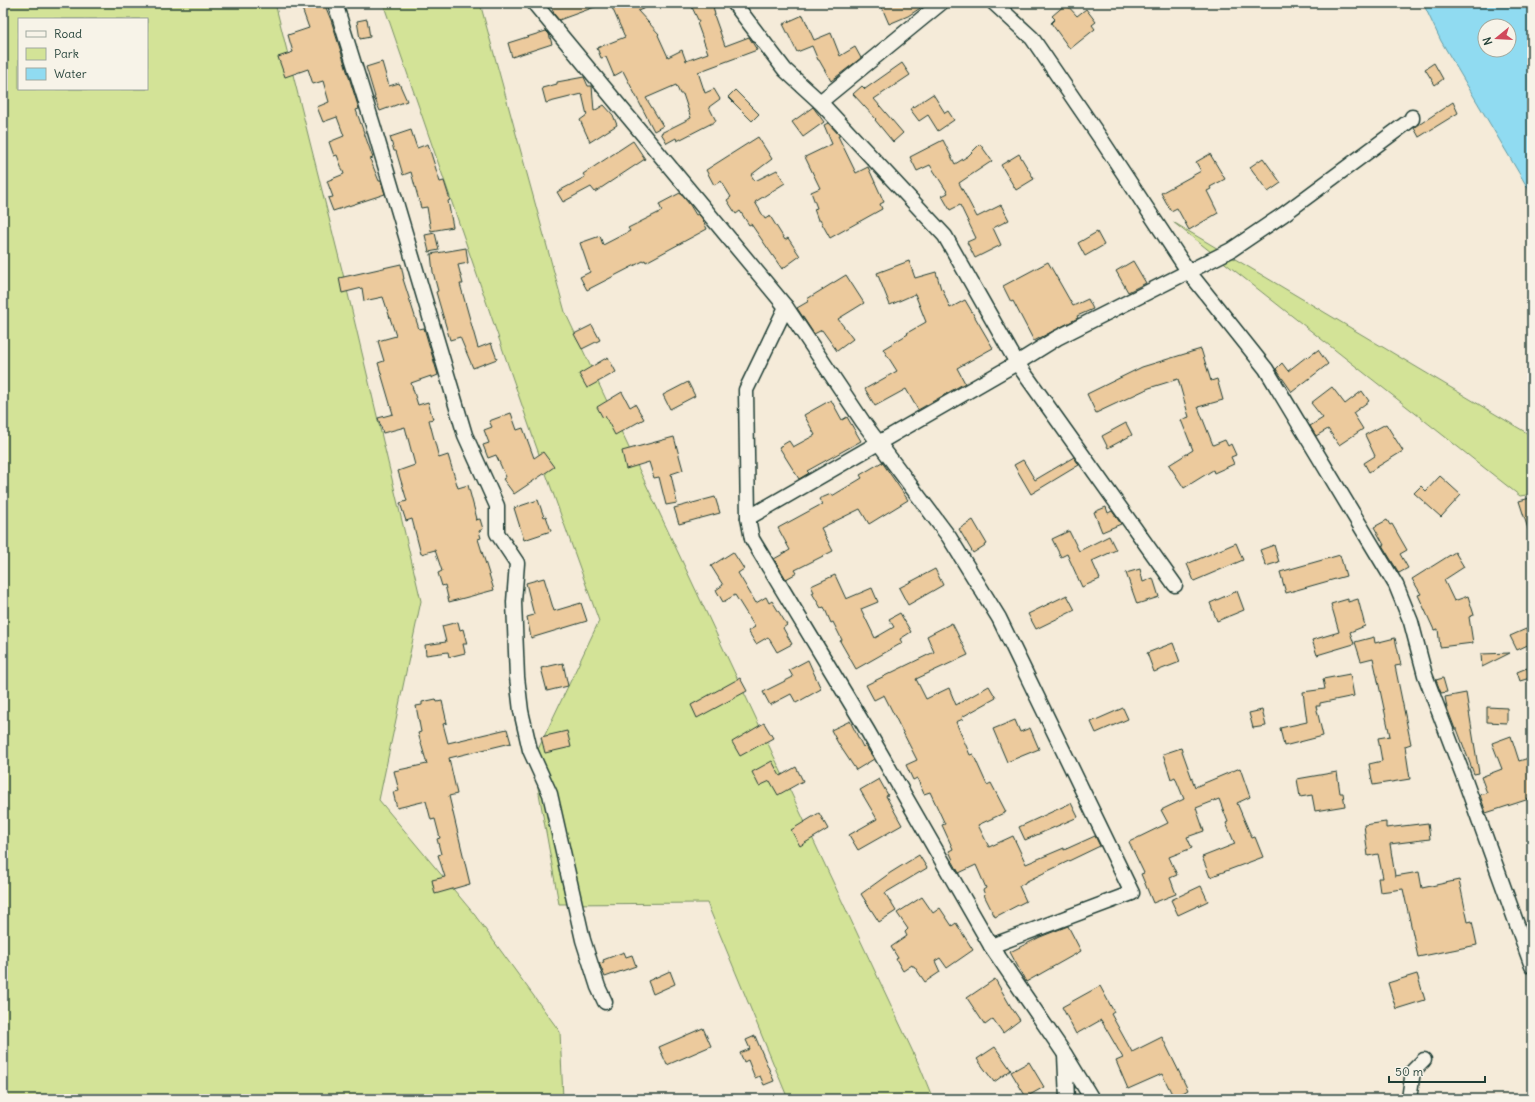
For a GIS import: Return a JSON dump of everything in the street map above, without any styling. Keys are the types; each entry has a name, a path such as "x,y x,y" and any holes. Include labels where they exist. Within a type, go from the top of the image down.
{"street":[{"path":"335,3 373,125 465,435 497,506 497,534 517,563 514,602 520,711 530,750 550,794 583,940 598,987 605,1002"},
{"path":"534,3 786,307 863,422 949,537 999,618 1132,892 991,946"},
{"path":"734,3 785,70 820,102 945,236 1017,363 1175,585"},
{"path":"820,102 940,3"},
{"path":"994,3 1032,38 1101,139 1188,272 1266,369 1396,585 1411,622 1425,675 1466,782 1532,966"},
{"path":"748,518 1017,363 1057,338 1231,250 1284,214 1412,119 1412,117"},
{"path":"786,307 746,390 748,518 752,539 867,730 991,946 1095,1098"},
{"path":"1064,1053 1067,1099"},
{"path":"1409,1099 1413,1071 1424,1060"}],"green space":[{"path":"3,3 275,3 348,294 421,601 379,800 474,914 560,1032 563,1099 3,1099"},
{"path":"383,3 480,3 565,312 920,1067 933,1099 788,1099 707,903 559,904 533,760 599,621 535,443"},
{"path":"1173,222 1532,436 1532,494 1520,496"}],"water":[{"path":"1423,3 1532,3 1532,195 1441,41"}],"building":[{"path":"300,3 324,3 331,20 359,109 356,110 373,158 370,159 379,181 381,181 385,194 333,211 328,198 333,197 327,181 344,174 337,155 334,156 329,142 344,136 337,117 323,122 317,107 329,102 323,81 313,84 308,69 285,77 278,57 293,52 288,35 309,28"},
{"path":"550,3 603,4 559,20 554,14"},
{"path":"610,3 656,3 638,11 659,34 658,35 668,57 682,50 686,61 708,53 697,23 699,22 690,3 710,3 713,6 714,15 725,46 749,37 757,50 698,72 705,93 714,89 720,99 709,107 716,121 677,141 676,138 667,143 661,133 691,118 683,94 680,94 676,85 646,98 663,126 654,131 623,71 614,76 606,57 601,58 597,48 625,37"},
{"path":"880,3 928,3 908,16 889,24"},
{"path":"1066,4 1077,16 1086,9 1096,22 1092,25 1095,29 1070,49 1051,23 1055,19 1052,16"},
{"path":"803,15 814,40 831,33 840,56 855,47 861,58 831,81 818,60 812,46 797,52 783,24"},
{"path":"367,19 370,37 360,39 357,21"},
{"path":"546,31 549,34 552,44 512,57 508,43"},
{"path":"382,62 389,86 399,83 407,101 380,111 374,97 366,67"},
{"path":"902,63 910,75 874,99 903,133 893,142 875,120 876,119 853,94 862,86 865,89"},
{"path":"1434,63 1443,79 1435,85 1425,69"},
{"path":"584,77 588,86 592,86 594,111 604,105 613,115 617,125 590,142 580,120 587,115 582,94 546,103 542,88 557,84 557,82"},
{"path":"735,90 759,114 752,121 728,97"},
{"path":"933,94 945,113 948,111 954,120 938,131 928,115 919,121 910,109"},
{"path":"1453,102 1458,113 1419,137 1414,128"},
{"path":"813,107 824,122 803,137 792,122"},
{"path":"828,123 840,136 838,136 856,173 868,167 884,202 880,204 882,209 830,238 820,220 818,220 814,209 817,208 811,192 820,188 805,157 832,144 824,125"},
{"path":"411,130 417,148 428,144 440,182 444,181 450,200 448,201 453,227 431,231 427,207 421,208 411,172 403,175 390,137"},
{"path":"758,137 772,159 751,175 755,181 777,170 785,183 755,202 765,219 770,216 785,240 788,238 800,256 782,269 751,224 749,225 740,211 736,214 727,200 731,197 721,181 714,185 706,170"},
{"path":"943,140 955,164 968,156 980,144 992,161 959,183 977,217 1001,205 1009,220 993,228 1001,245 975,258 967,242 976,238 960,205 950,210 942,196 948,193 930,165 917,171 910,157"},
{"path":"633,141 645,159 595,192 591,187 563,202 557,192 585,177 583,174"},
{"path":"1019,154 1034,179 1016,190 1001,165"},
{"path":"1210,154 1225,179 1210,187 1211,189 1207,191 1218,213 1189,230 1177,208 1171,211 1161,193 1201,171 1196,162"},
{"path":"1263,158 1281,183 1268,192 1250,167"},
{"path":"680,193 696,215 698,214 702,218 707,229 646,262 645,260 587,290 580,277 590,272 580,243 600,236 603,245 630,231 628,228 662,211 659,204"},
{"path":"1097,232 1104,245 1085,256 1078,243"},
{"path":"435,233 439,250 429,252 425,235"},
{"path":"466,248 468,263 458,265 463,284 460,284 478,348 491,343 497,359 473,368 460,337 450,340 436,292 438,291 433,272 431,254"},
{"path":"909,261 915,278 936,272 941,289 942,288 950,308 965,300 993,348 957,368 965,383 918,410 906,389 875,406 865,389 897,371 883,349 926,322 915,294 890,305 877,273"},
{"path":"1133,261 1146,283 1128,292 1116,271"},
{"path":"1048,262 1073,306 1088,299 1093,309 1077,316 1078,318 1034,341 1013,301 1011,302 1003,286"},
{"path":"401,264 403,279 419,329 424,328 438,375 411,383 418,405 428,402 433,419 429,420 439,458 448,455 458,488 468,485 477,519 475,520 480,519 483,529 479,531 481,538 478,539 494,590 449,602 445,585 442,586 438,573 442,571 435,550 421,554 412,519 406,521 400,503 407,501 398,471 415,465 405,427 383,433 378,418 393,414 378,363 384,361 378,341 396,336 383,297 364,301 362,288 342,293 339,278"},
{"path":"846,275 864,303 838,319 853,339 837,351 822,330 814,334 797,308 809,301 807,299"},
{"path":"592,325 600,340 582,349 574,334"},
{"path":"1201,349 1211,381 1217,379 1223,400 1198,407 1213,445 1225,440 1228,446 1231,444 1236,455 1231,457 1234,464 1214,473 1213,470 1184,488 1169,465 1193,450 1181,420 1189,417 1178,379 1149,388 1096,413 1087,394 1142,367"},
{"path":"1318,350 1328,364 1292,392 1276,369 1282,363 1288,371"},
{"path":"608,357 616,372 587,388 579,374"},
{"path":"688,382 695,396 670,409 663,395"},
{"path":"1332,387 1345,404 1362,391 1369,401 1353,413 1363,429 1339,445 1328,429 1316,436 1310,426 1323,418 1311,403"},
{"path":"622,392 630,407 635,404 644,419 615,435 605,416 603,418 597,407"},
{"path":"831,400 842,420 847,417 861,441 807,471 809,473 799,479 779,447 789,441 793,447 815,435 804,415"},
{"path":"511,413 517,430 523,428 534,458 543,452 554,467 514,494 503,479 506,477 496,455 488,458 483,445 489,443 484,430 492,427 489,421"},
{"path":"1126,423 1132,435 1108,448 1102,436"},
{"path":"1386,424 1403,451 1369,472 1364,463 1375,456 1365,435"},
{"path":"674,437 683,470 671,474 677,503 666,505 659,477 654,478 649,462 626,469 622,451"},
{"path":"1074,457 1079,465 1031,494 1014,465 1023,460 1035,480"},
{"path":"882,462 908,500 869,524 860,509 821,528 833,551 795,570 797,573 786,579 774,559 790,550 778,528 822,504 819,499 831,494 832,496 862,478 860,475"},
{"path":"1440,476 1461,495 1441,517 1414,493 1421,486 1426,491"},
{"path":"715,497 720,513 679,524 674,508"},
{"path":"1530,498 1532,504 1532,535 1530,535 1519,501"},
{"path":"538,500 551,531 524,540 514,508"},
{"path":"1106,507 1108,513 1112,511 1121,524 1102,532 1094,512"},
{"path":"973,520 987,544 973,553 959,529"},
{"path":"1387,520 1390,525 1392,524 1407,550 1400,554 1408,568 1399,573 1382,545 1384,545 1374,527"},
{"path":"1069,531 1079,551 1109,536 1116,550 1092,561 1100,579 1082,587 1067,554 1061,557 1052,539"},
{"path":"1236,543 1243,560 1194,581 1187,564"},
{"path":"1274,545 1279,562 1266,566 1260,550"},
{"path":"733,552 744,569 738,573 756,603 766,597 769,603 772,601 787,625 783,628 792,644 777,652 768,637 756,644 748,631 755,627 735,595 723,602 716,590 723,585 711,566"},
{"path":"1455,552 1464,567 1444,580 1454,601 1468,596 1474,615 1469,617 1473,643 1440,647 1438,629 1434,630 1418,595 1421,594 1412,579"},
{"path":"1340,555 1346,576 1286,593 1280,572"},
{"path":"935,569 943,585 908,605 899,588"},
{"path":"1140,569 1143,582 1153,578 1159,597 1137,604 1126,573"},
{"path":"835,575 846,599 872,588 878,602 861,609 875,638 894,627 889,619 900,613 911,632 900,639 902,643 856,669 840,641 842,640 833,622 831,623 824,607 821,608 812,593 814,592 811,586"},
{"path":"544,578 554,611 581,603 587,621 531,638 527,617 534,615 526,583"},
{"path":"1237,591 1244,610 1217,621 1210,603"},
{"path":"1067,595 1075,610 1036,629 1028,614"},
{"path":"1348,599 1348,602 1358,599 1365,626 1350,632 1354,644 1317,655 1312,640 1339,632 1331,604"},
{"path":"458,622 460,630 463,629 467,644 463,644 465,653 449,657 448,652 426,655 425,645 446,642 442,626"},
{"path":"952,623 968,655 916,679 926,699 949,688 956,705 989,686 996,698 962,717 963,719 956,722 970,755 973,754 987,785 991,783 1006,812 978,825 989,847 1013,836 1026,864 1064,848 1064,850 1095,836 1100,846 1019,886 1026,901 995,917 984,895 983,890 986,888 976,865 959,873 952,861 953,860 949,851 953,849 942,825 945,824 930,792 924,794 917,778 913,780 906,765 917,760 884,695 874,700 866,685 934,652 927,636"},
{"path":"1526,629 1532,643 1517,650 1510,636"},
{"path":"1374,637 1375,643 1395,638 1401,665 1395,666 1411,744 1405,746 1410,779 1373,785 1369,764 1382,761 1378,738 1390,736 1373,658 1361,661 1355,642"},
{"path":"1173,643 1180,662 1154,672 1147,653"},
{"path":"1510,653 1482,667 1481,654"},
{"path":"808,660 821,689 796,703 791,694 770,705 763,692 793,677 789,670"},
{"path":"563,663 568,686 547,691 541,668"},
{"path":"1527,668 1530,678 1520,681 1517,672"},
{"path":"1350,674 1354,696 1320,703 1320,706 1316,706 1323,736 1284,746 1280,728 1307,722 1303,692 1325,689 1323,679"},
{"path":"740,678 747,691 697,718 691,705"},
{"path":"1443,678 1447,692 1441,693 1436,680"},
{"path":"1466,693 1479,773 1474,774 1457,729 1455,729 1447,708 1445,697"},
{"path":"436,699 437,702 442,701 447,723 443,724 448,743 507,729 511,743 449,758 457,794 449,796 470,884 435,894 432,880 445,877 438,855 441,854 437,839 440,838 435,819 431,820 426,801 397,808 393,792 399,791 394,771 427,764 418,733 421,732 416,706 422,705 422,702"},
{"path":"1487,707 1507,708 1507,723 1487,722"},
{"path":"1123,708 1128,719 1096,733 1091,722"},
{"path":"1262,710 1266,726 1253,728 1249,713"},
{"path":"1015,720 1020,732 1030,728 1039,749 1007,762 993,729"},
{"path":"850,721 863,747 865,745 874,759 856,770 831,730"},
{"path":"764,723 773,738 740,756 732,742"},
{"path":"567,731 571,747 545,753 541,737"},
{"path":"1511,736 1519,761 1532,757 1532,798 1486,813 1480,795 1487,793 1481,777 1502,769 1492,743"},
{"path":"1181,748 1195,787 1240,768 1250,797 1237,803 1252,838 1255,837 1263,857 1210,877 1202,857 1235,844 1226,823 1228,822 1219,799 1196,808 1204,831 1187,837 1192,848 1169,857 1177,875 1170,878 1176,894 1153,903 1141,874 1144,873 1129,842 1168,823 1161,810 1184,799 1175,777 1171,779 1163,754"},
{"path":"772,761 780,776 796,767 803,781 778,795 770,781 759,786 752,772"},
{"path":"1337,772 1340,793 1343,793 1345,806 1315,811 1312,795 1300,797 1297,779"},
{"path":"879,779 888,795 886,796 902,825 858,850 849,835 877,819 860,790"},
{"path":"1071,803 1078,817 1025,840 1019,827"},
{"path":"819,813 828,829 800,846 791,830"},
{"path":"1386,822 1386,828 1428,823 1430,839 1390,844 1395,876 1419,872 1422,888 1459,880 1468,922 1472,921 1477,945 1418,957 1403,889 1380,892 1378,878 1383,878 1378,854 1368,856 1364,825"},
{"path":"919,855 927,868 885,893 896,911 879,922 861,894 890,873"},
{"path":"1201,886 1208,901 1178,915 1171,900"},
{"path":"922,897 933,913 940,908 952,926 956,923 973,950 947,968 940,958 935,961 940,972 925,982 912,965 903,971 896,959 898,958 891,947 907,936 905,932 908,929 897,913"},
{"path":"1068,926 1081,951 1026,982 1010,952 1040,937"},
{"path":"624,952 626,957 632,955 636,966 605,977 599,963"},
{"path":"670,971 675,984 653,994 648,981"},
{"path":"1417,974 1425,1000 1396,1009 1388,983"},
{"path":"995,979 1020,1020 1003,1033 993,1019 985,1025 967,998"},
{"path":"1100,986 1114,1012 1111,1014 1132,1052 1162,1037 1188,1090 1174,1098 1162,1074 1128,1089 1116,1061 1123,1058 1101,1020 1076,1034 1062,1007"},
{"path":"703,1028 711,1046 667,1065 659,1047"},
{"path":"755,1036 774,1081 764,1085 760,1076 755,1078 748,1060 744,1062 740,1053 750,1049 746,1040"},
{"path":"995,1047 1011,1070 994,1082 977,1059"},
{"path":"1029,1062 1044,1087 1026,1097 1011,1072"}]}
